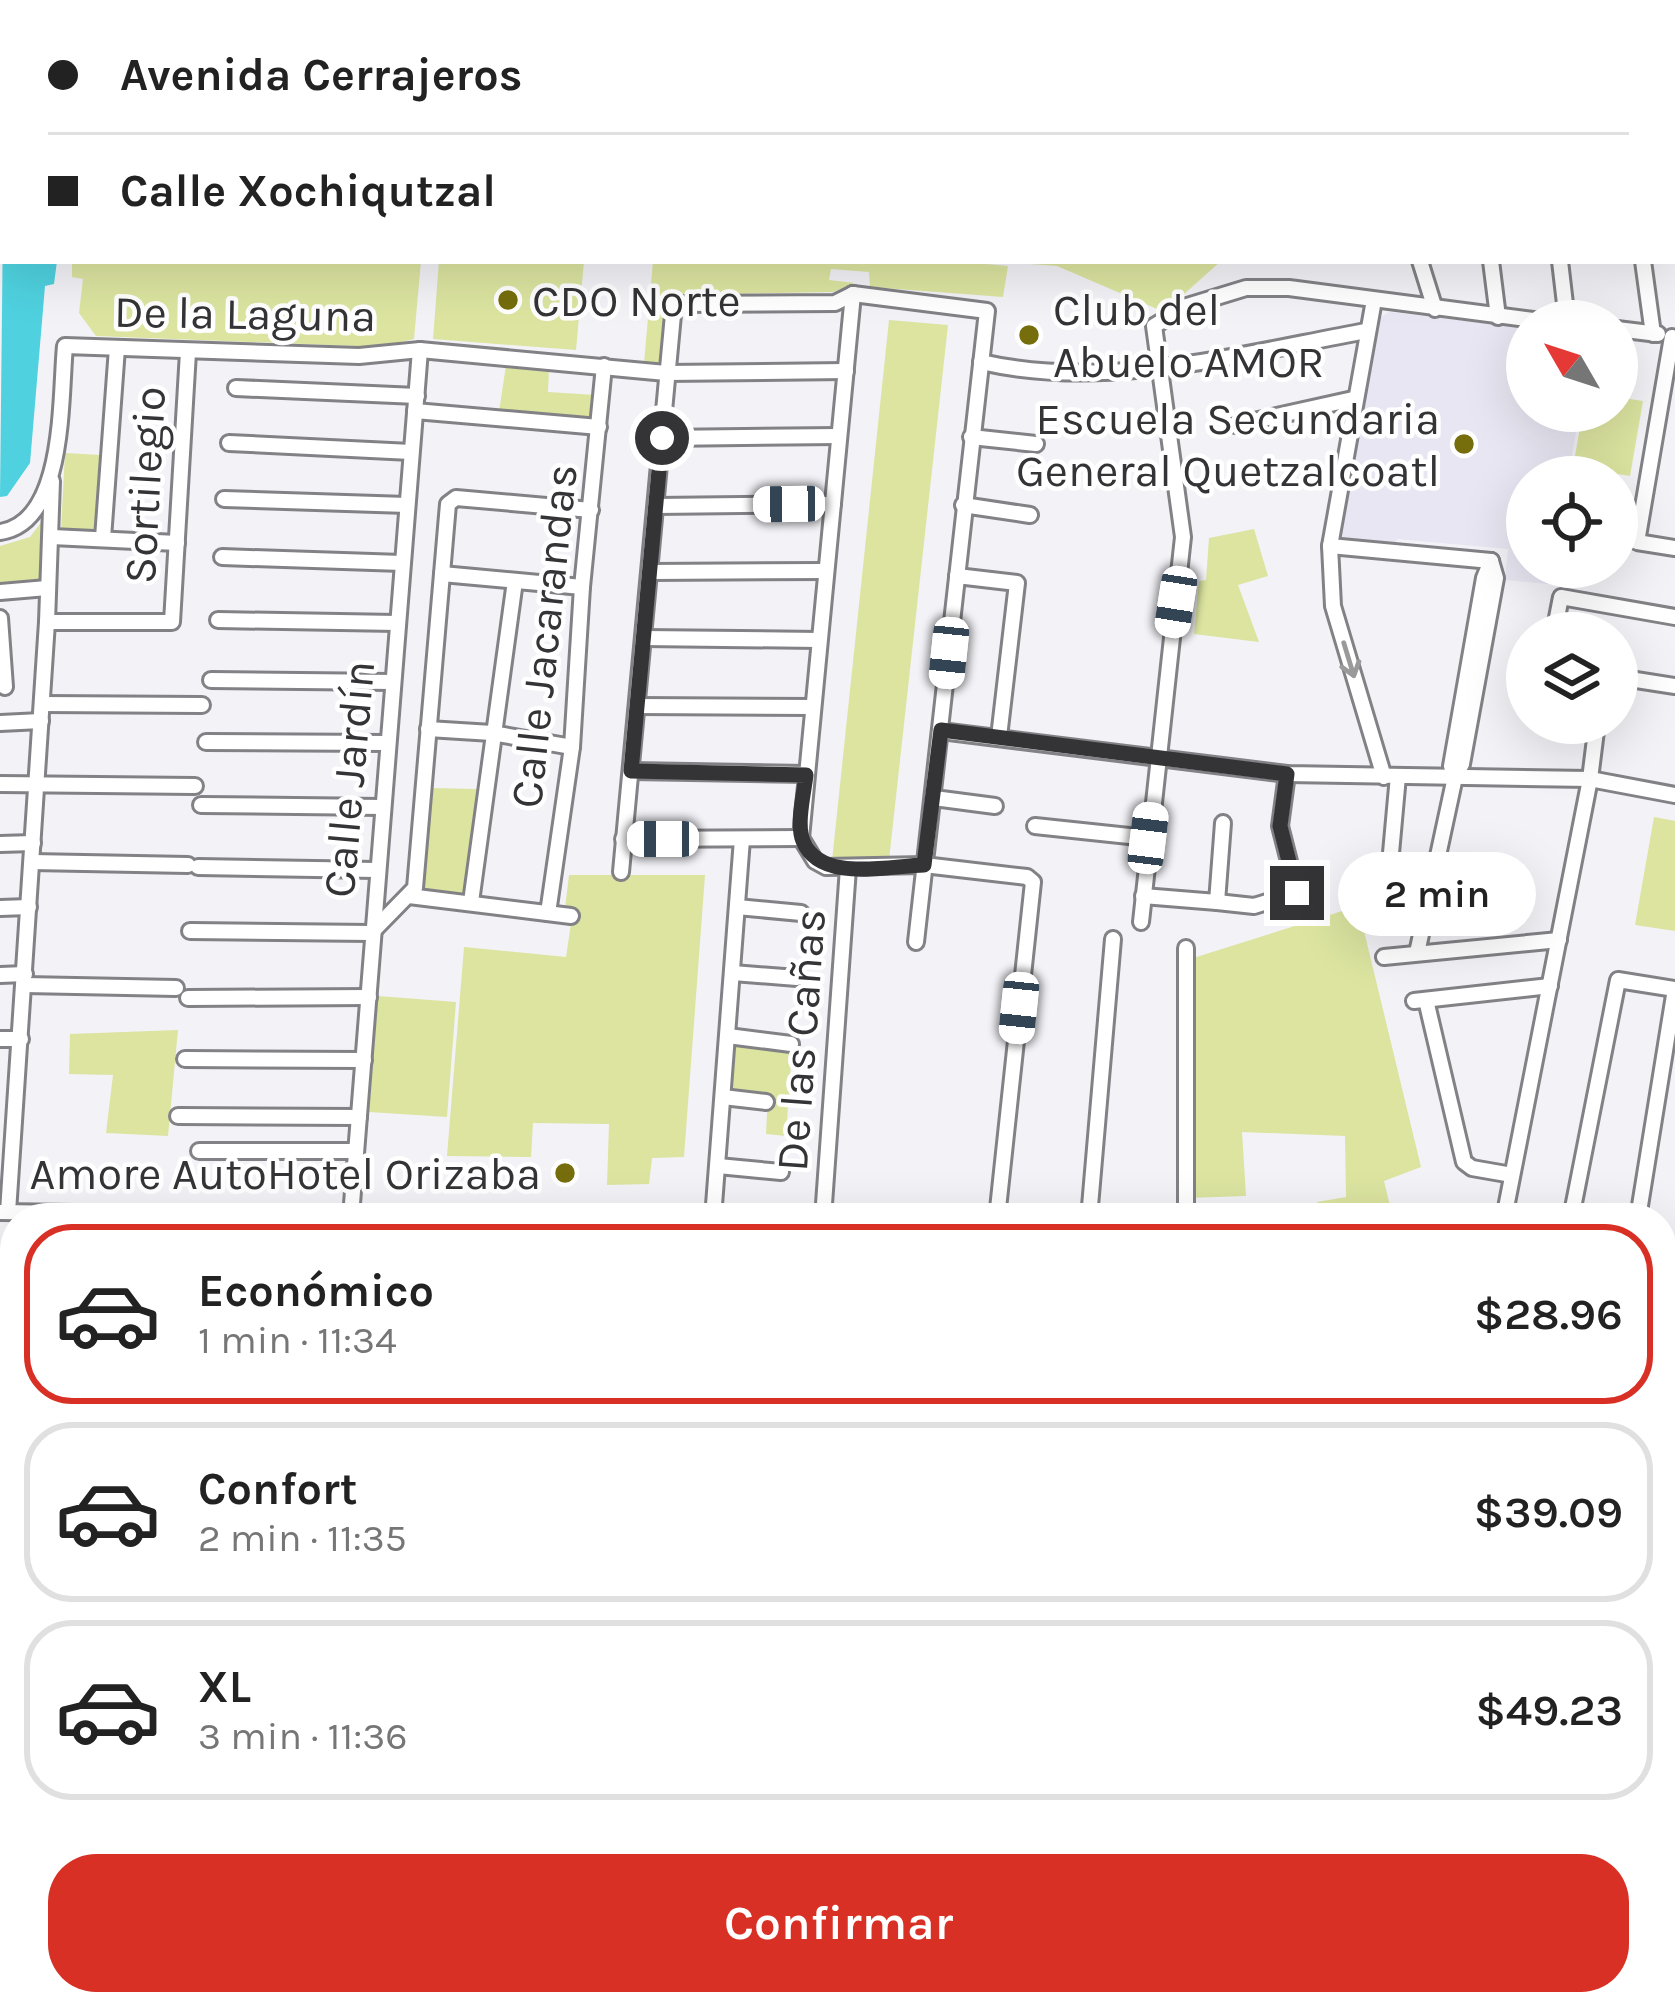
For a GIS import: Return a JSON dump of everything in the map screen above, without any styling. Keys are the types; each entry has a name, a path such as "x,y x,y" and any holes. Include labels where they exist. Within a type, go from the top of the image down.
{"street":[{"path":"1421,264 1435,309"},
{"path":"1491,264 1498,317"},
{"path":"1560,264 1565,300"},
{"path":"1643,264 1653,334"},
{"path":"1141,922 1183,537 1154,326 1186,306 1246,288 1289,288 1506,318"},
{"path":"854,294 801,838 815,861 826,866 924,865 1031,879 999,1203"},
{"path":"621,872 674,304 835,303 854,294 987,311 916,942"},
{"path":"1374,300 1330,546 1333,605 1391,777 1390,864"},
{"path":"981,362 1044,374 1160,369 1366,331"},
{"path":"1638,332 1673,337 1637,542 1675,548"},
{"name":"De la Laguna","path":"0,532 14,530 33,517 52,476 65,346 420,354 666,373 845,370"},
{"path":"103,538 117,347"},
{"name":"Sortilegio","path":"47,622 172,622 188,352"},
{"name":"Calle Jardín","path":"352,1203 420,354"},
{"name":"Calle Jacarandas","path":"548,913 572,747 604,366"},
{"path":"236,388 416,403 599,427"},
{"path":"1236,425 1354,399"},
{"path":"662,438 839,436"},
{"path":"971,437 1036,444"},
{"path":"229,443 411,452"},
{"path":"4,1203 8,1099 21,1039 38,782 52,476"},
{"path":"224,500 407,505"},
{"path":"190,932 371,933 409,896 415,888 452,500 591,510"},
{"path":"656,506 833,504"},
{"path":"964,505 1030,515"},
{"path":"52,537 176,543"},
{"path":"1330,546 1491,561 1496,578 1462,764 1455,777 1417,953"},
{"path":"222,557 402,563"},
{"path":"650,572 826,571"},
{"path":"442,574 582,587"},
{"path":"957,576 1017,583 999,737"},
{"path":"471,902 515,581"},
{"path":"0,592 47,588"},
{"path":"1558,612 1561,597 1675,616"},
{"path":"0,618 5,687"},
{"path":"218,620 397,623"},
{"path":"643,638 819,640"},
{"path":"211,680 392,682"},
{"path":"1638,680 1675,686"},
{"path":"42,704 202,705"},
{"path":"637,706 813,707"},
{"path":"0,723 41,721"},
{"path":"428,729 572,747"},
{"path":"941,730 1287,774 1590,779 1675,795"},
{"path":"206,742 387,743"},
{"path":"1507,1203 1594,744"},
{"path":"631,771 806,775"},
{"path":"1287,774 1280,826 1301,915"},
{"path":"0,784 195,786"},
{"path":"934,798 994,806"},
{"path":"201,805 381,807"},
{"path":"1217,902 1223,823"},
{"path":"1035,826 1148,838"},
{"path":"714,1203 742,838"},
{"path":"623,839 801,838"},
{"path":"0,844 33,843"},
{"path":"32,862 376,870"},
{"name":"De las Cañas","path":"825,1203 848,868"},
{"path":"1143,896 1254,906 1297,893"},
{"path":"409,896 571,916"},
{"path":"0,908 29,907"},
{"path":"737,907 801,913"},
{"path":"1090,1203 1112,939"},
{"path":"1384,957 1558,940"},
{"path":"1186,948 1186,1203"},
{"path":"733,973 797,978"},
{"path":"0,975 182,993 369,998"},
{"path":"1574,1203 1618,980 1675,989 1640,1203"},
{"path":"1512,1174 1472,1168 1464,1162 1420,1000 1550,986"},
{"path":"728,1036 791,1044"},
{"path":"0,1039 21,1039"},
{"path":"185,1059 364,1060"},
{"path":"724,1097 766,1102"},
{"path":"178,1116 358,1118"},
{"path":"200,1151 355,1151"},
{"path":"718,1166 781,1172"}],"shaded area":[{"name":"Escuela Secundaria General Quetzalcoatl","path":"1389,312 1506,326 1506,432 1576,432 1572,456 1506,456 1506,549 1397,539 1395,548 1338,542 1375,321"}],"green space":[{"path":"72,264 421,264 414,339 380,347 96,336 79,313 83,279 72,277"},
{"name":"CDO Norte","path":"439,264 584,264 576,350 433,339"},
{"path":"653,264 1008,266 1003,297 870,287 869,272 831,269 829,280 855,283 833,292 670,295 662,364 644,363"},
{"path":"1031,264 1218,264 1164,312 1057,266"},
{"path":"889,320 948,325 889,860 832,861"},
{"path":"506,365 549,369 548,392 596,395 593,420 499,412"},
{"path":"1579,432 1638,432 1633,456 1575,456"},
{"path":"65,453 100,455 96,532 61,531"},
{"path":"46,516 42,580 0,586 0,546 30,537"},
{"path":"1254,529 1268,576 1238,585 1259,642 1194,634 1209,538"},
{"path":"430,788 477,789 465,897 418,894"},
{"path":"1654,817 1675,821 1675,931 1635,925"},
{"path":"569,875 705,875 684,1157 652,1158 649,1184 607,1185 609,1124 533,1123 531,1157 447,1156 464,947 566,957 573,910 565,908"},
{"path":"1358,906 1421,1167 1384,1181 1389,1203 1317,1203 1346,1197 1345,1136 1242,1132 1246,1196 1190,1198 1190,959"},
{"path":"378,996 456,1002 447,1117 369,1112"},
{"path":"178,1030 168,1136 106,1133 113,1075 69,1074 70,1034"},
{"path":"733,1045 792,1049 786,1136 766,1134 768,1093 730,1090"}],"water":[{"path":"2,264 57,264 54,284 45,286 30,463 7,496 0,497"}],"place":[{"name":"CDO Norte","path":"508,300"},
{"name":"Club del Abuelo AMOR","path":"1029,335"},
{"name":"Escuela Secundaria General Quetzalcoatl","path":"1464,444"},
{"name":"Amore AutoHotel Orizaba","path":"565,1173"}],"route":[{"path":"662,438 631,771 806,775 801,838 815,861 848,868 924,865 941,730 1287,774 1280,826 1297,893"}]}
